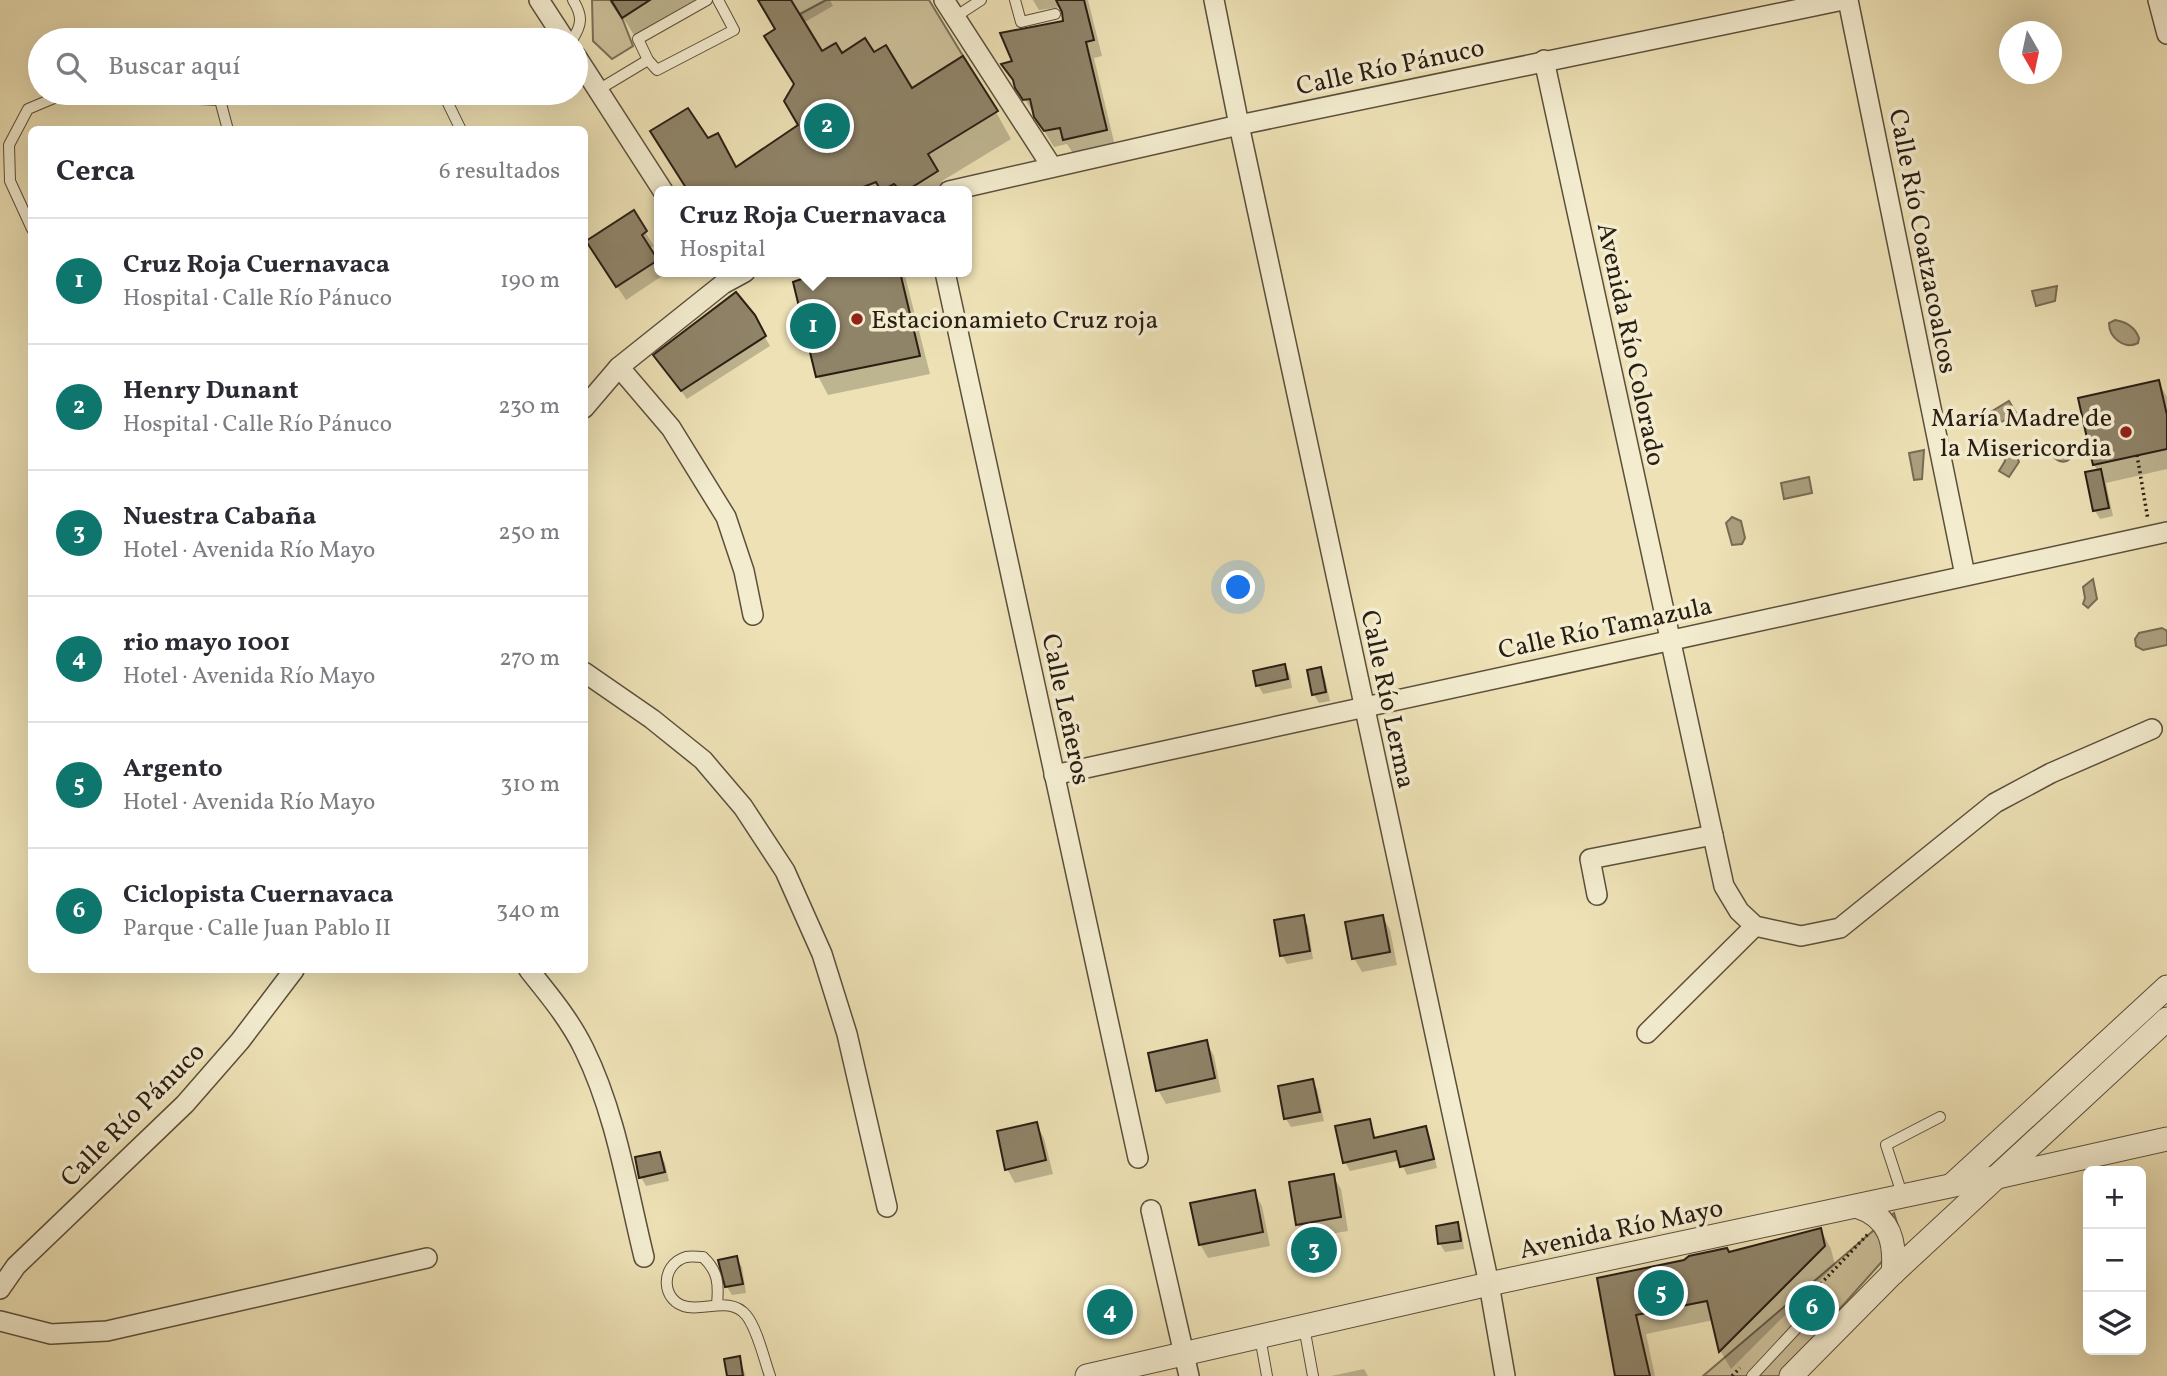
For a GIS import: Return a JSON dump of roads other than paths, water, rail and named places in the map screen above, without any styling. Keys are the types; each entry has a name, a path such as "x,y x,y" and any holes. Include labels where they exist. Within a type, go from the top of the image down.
{"street":[{"path":"539,0 557,28"},
{"name":"Calle Río Lerma","path":"1214,0 1489,1284 1505,1376"},
{"name":"Calle Río Pánuco","path":"971,186 1544,60 1846,0"},
{"name":"Calle Río Coatzacoalcos","path":"1846,0 1965,575"},
{"path":"2158,0 2167,34"},
{"path":"949,8 1052,167"},
{"name":"Avenida Río Colorado","path":"1544,60 1724,886 1739,911 1755,926"},
{"path":"588,75 660,186"},
{"name":"Calle Leñeros","path":"946,277 1138,1158"},
{"path":"588,400 619,367 719,278"},
{"path":"619,367 671,428 726,517 744,571 752,615"},
{"name":"Calle Río Tamazula","path":"1055,775 2159,534"},
{"path":"588,675 652,719 703,760 743,807 785,872 822,954 847,1034 887,1207"},
{"path":"1647,1033 1755,926 1801,936 1840,928 1995,803 2051,773 2152,729"},
{"path":"1597,895 1590,859 1713,835"},
{"name":"Calle Río Pánuco","path":"0,1289 16,1266 185,1104 240,1041 292,973"},
{"path":"531,973 557,1004 584,1049 609,1112 644,1257"},
{"path":"1950,1187 2167,987"},
{"path":"1791,1376 1892,1273 2167,1019"},
{"name":"Avenida Río Mayo","path":"1087,1376 1187,1365 1259,1338 1489,1284 2167,1139"},
{"path":"1859,1207 1871,1211 1882,1220 1889,1231 1894,1245 1892,1273"},
{"path":"1151,1210 1187,1365"},
{"path":"0,1321 51,1334 107,1331 427,1258"}],"lane":[{"path":"573,0 581,13 579,28"},
{"path":"708,0 638,39 648,60 657,70 734,30 718,0"},
{"path":"949,8 981,0"},
{"path":"1015,0 1021,22 1055,14"},
{"path":"598,90 648,60"},
{"path":"28,220 10,181 9,145 28,109 38,105"},
{"path":"221,105 227,126"},
{"path":"449,105 459,126"},
{"path":"1903,1197 1886,1145 1940,1116"},
{"path":"717,1304 718,1279 712,1266 703,1257 685,1257 669,1270 666,1282 674,1303 688,1307 717,1304 744,1312 750,1321 770,1376"},
{"path":"1752,1376 1820,1303 1841,1323"},
{"path":"1304,1327 1313,1376"},
{"path":"1259,1338 1267,1376"}],"place":[{"name":"Henry Dunant","path":"827,126"},
{"name":"Estacionamieto Cruz roja","path":"857,319"},
{"name":"Cruz Roja Cuernavaca","path":"813,326"},
{"name":"María Madre de la Misericordia","path":"2126,432"},
{"name":"Nuestra Cabaña","path":"1314,1250"},
{"name":"Argento","path":"1661,1293"},
{"name":"Ciclopista Cuernavaca","path":"1812,1308"},
{"name":"rio mayo 1001","path":"1110,1312"}]}
